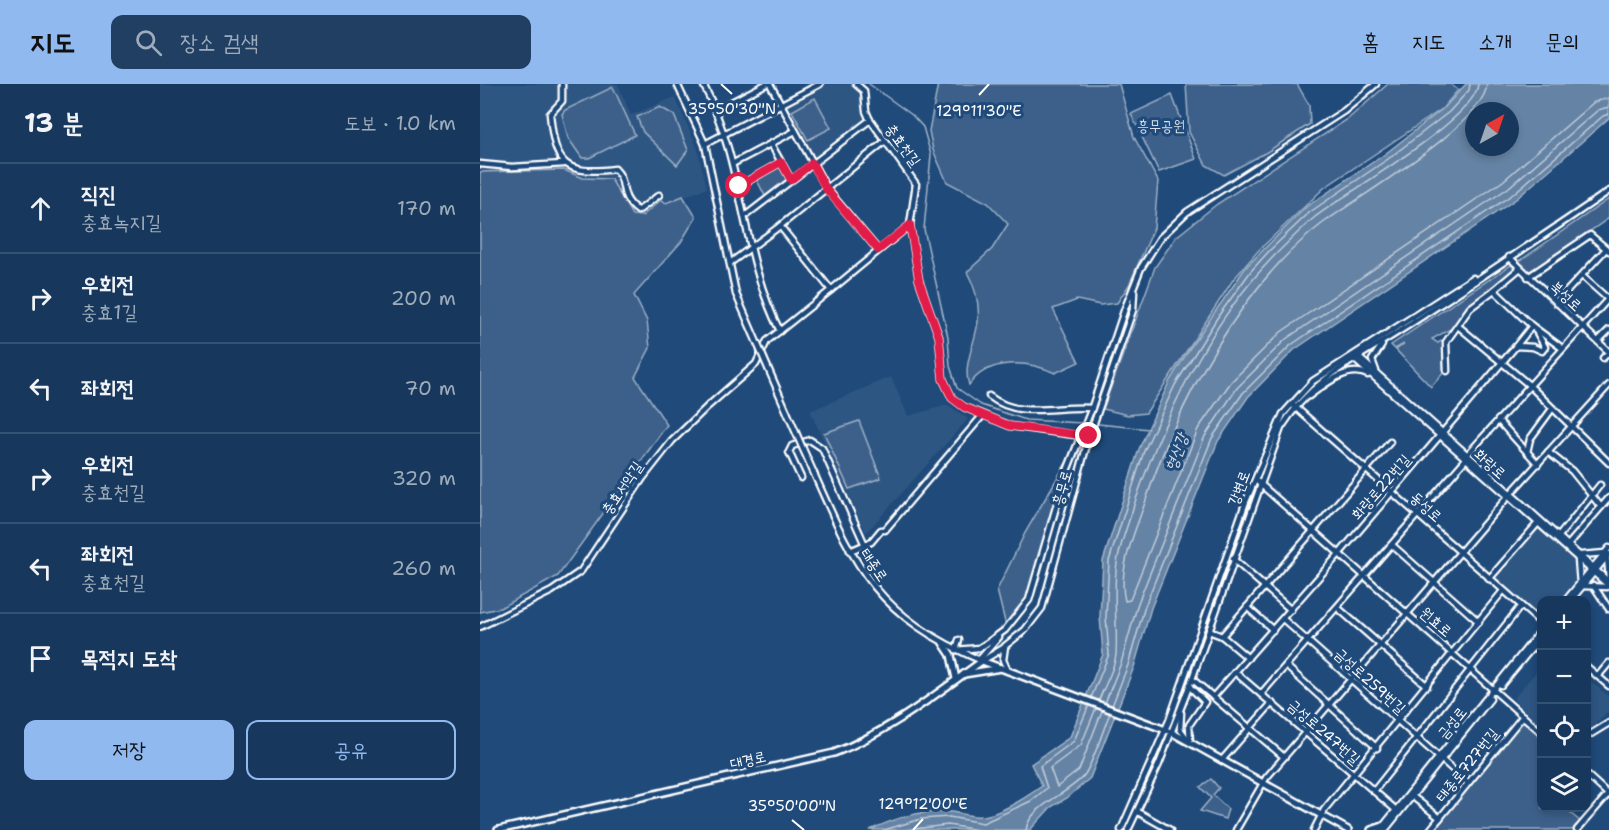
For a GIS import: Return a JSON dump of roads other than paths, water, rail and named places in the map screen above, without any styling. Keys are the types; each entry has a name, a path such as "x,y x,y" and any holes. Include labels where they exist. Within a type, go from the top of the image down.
{"main road":[{"path":"943,643 951,655 956,679"},
{"name":"태종로","path":"980,661 1165,729 1348,830"},
{"name":"대경로","path":"498,830 834,753 880,731 980,661"},
{"path":"963,675 1000,668"},
{"path":"1371,830 1384,829"}],"street":[{"path":"562,84 562,101 550,114 557,149 564,164"},
{"name":"태종로","path":"677,84 705,144 736,294 850,551 866,578 890,606 914,626 980,661"},
{"path":"713,84 704,86 726,133 763,295 780,331 910,225"},
{"path":"716,110 768,84 826,189 878,250"},
{"path":"705,144 820,84"},
{"name":"충효천길","path":"856,84 864,91 866,111 870,120 916,184 910,225 919,280 939,337 943,379 956,402 983,415 1021,428 1089,436"},
{"name":"흥무로","path":"980,661 1029,600 1065,476 1094,410 1133,310 1134,289 1148,254 1178,218 1344,111 1373,85"},
{"path":"745,216 812,163 821,160 870,120"},
{"path":"734,163 795,131"},
{"path":"730,263 884,142"},
{"path":"771,144 791,180"},
{"path":"739,186 781,162"},
{"path":"480,164 512,167 564,164 580,171 615,169 623,182 624,195 638,211 660,195"},
{"name":"강변로","path":"1121,830 1165,729 1182,705 1260,483 1281,428 1293,406 1316,385 1355,357 1609,191"},
{"path":"780,226 831,290"},
{"path":"1528,277 1590,235 1608,250 1556,303"},
{"name":"강변로","path":"1128,830 1138,812 1165,729 1254,480 1278,421 1313,381 1383,343 1509,257"},
{"name":"북성로","path":"1509,257 1519,269 1609,352"},
{"path":"1447,371 1444,345 1470,308 1519,269"},
{"path":"1261,694 1418,516 1498,420 1608,298 1582,276"},
{"path":"1494,290 1532,326 1562,348"},
{"path":"1458,326 1529,385 1609,463"},
{"path":"1516,346 1533,347 1542,351 1545,347 1532,326"},
{"name":"화랑로22번길","path":"1213,697 1504,363 1532,326"},
{"path":"1598,341 1609,330"},
{"name":"충효서악길","path":"480,627 552,591 581,571 651,466 698,415 756,364 767,341 780,331"},
{"path":"1382,381 1374,369 1372,360 1383,343"},
{"path":"1603,358 1609,352"},
{"name":"화랑로","path":"1355,357 1538,523 1609,583"},
{"path":"1301,401 1329,381 1349,372 1362,371 1382,381"},
{"path":"1236,830 1263,783 1305,732 1352,681 1509,495 1608,388"},
{"path":"989,396 1000,405 1024,410 1094,410"},
{"name":"동성로","path":"1293,406 1537,620"},
{"path":"1527,452 1530,439 1552,409"},
{"name":"흥무로","path":"980,661 1005,646 1025,630 1042,609 1092,429 1094,410"},
{"path":"850,551 865,545 881,530 885,530 983,415"},
{"path":"1498,420 1538,464"},
{"path":"801,477 789,454 792,446 810,440 822,448 865,545"},
{"path":"1222,636 1390,442"},
{"path":"1548,452 1572,471 1601,507"},
{"name":"원효로","path":"1254,480 1314,530 1537,729"},
{"path":"1559,536 1600,485"},
{"name":"화랑로","path":"1509,495 1559,536 1578,556"},
{"path":"1568,544 1609,498"},
{"path":"1489,579 1538,523"},
{"path":"1392,545 1479,622"},
{"path":"1582,585 1578,556 1608,553"},
{"path":"1574,596 1608,553"},
{"path":"1570,596 1582,585 1609,583 1608,553"},
{"path":"1233,559 1291,610"},
{"path":"1593,585 1609,609"},
{"path":"1314,830 1354,774 1503,591"},
{"path":"1247,607 1273,630"},
{"path":"1374,791 1520,607"},
{"path":"1338,608 1427,686"},
{"name":"금성로259번길","path":"1282,619 1441,759"},
{"name":"흥무로","path":"956,650 979,648 1005,630"},
{"path":"1209,631 1222,636 1248,658"},
{"name":"금성로","path":"1384,829 1413,797 1537,635"},
{"path":"956,650 959,640"},
{"name":"금성로","path":"1495,690 1537,642"},
{"path":"1005,646 1003,654 1008,670"},
{"path":"1598,676 1609,663"},
{"path":"1286,666 1377,748"},
{"path":"1591,670 1609,686"},
{"name":"금성로247번길","path":"1235,672 1396,810"},
{"path":"1192,679 1284,757"},
{"path":"1189,686 1205,702 1189,725 1190,742"},
{"path":"1221,760 1272,703"},
{"path":"1182,705 1180,729 1190,742"},
{"name":"태종로727번길","path":"1430,830 1523,716"},
{"path":"1591,734 1609,723"},
{"name":"금성로","path":"1441,759 1467,783"},
{"name":"금성로","path":"1384,829 1396,810 1441,759"},
{"path":"1577,830 1609,794 1591,778"},
{"path":"1413,797 1440,818"},
{"path":"1138,812 1170,830"}],"water":[{"name":"형산강","path":"1466,84 1609,84 1609,118 1516,199 1294,350 1248,397 1218,441 1151,608 1134,667 1090,778 1067,798 1051,807 1030,830 870,830 899,818 919,813 940,811 972,816 992,814 1007,808 1042,786 1031,764 1070,737 1103,654 1100,617 1103,561 1139,449 1169,382 1246,267 1306,207 1385,154 1445,107"}],"waterway":[{"path":"869,84 912,115 923,127 931,155 924,229 948,337 950,366 957,388 981,405 1026,420 1083,423"},
{"path":"1088,423 1149,429"}],"park label":[{"name":"흥무공원","path":"1161,126"}]}
